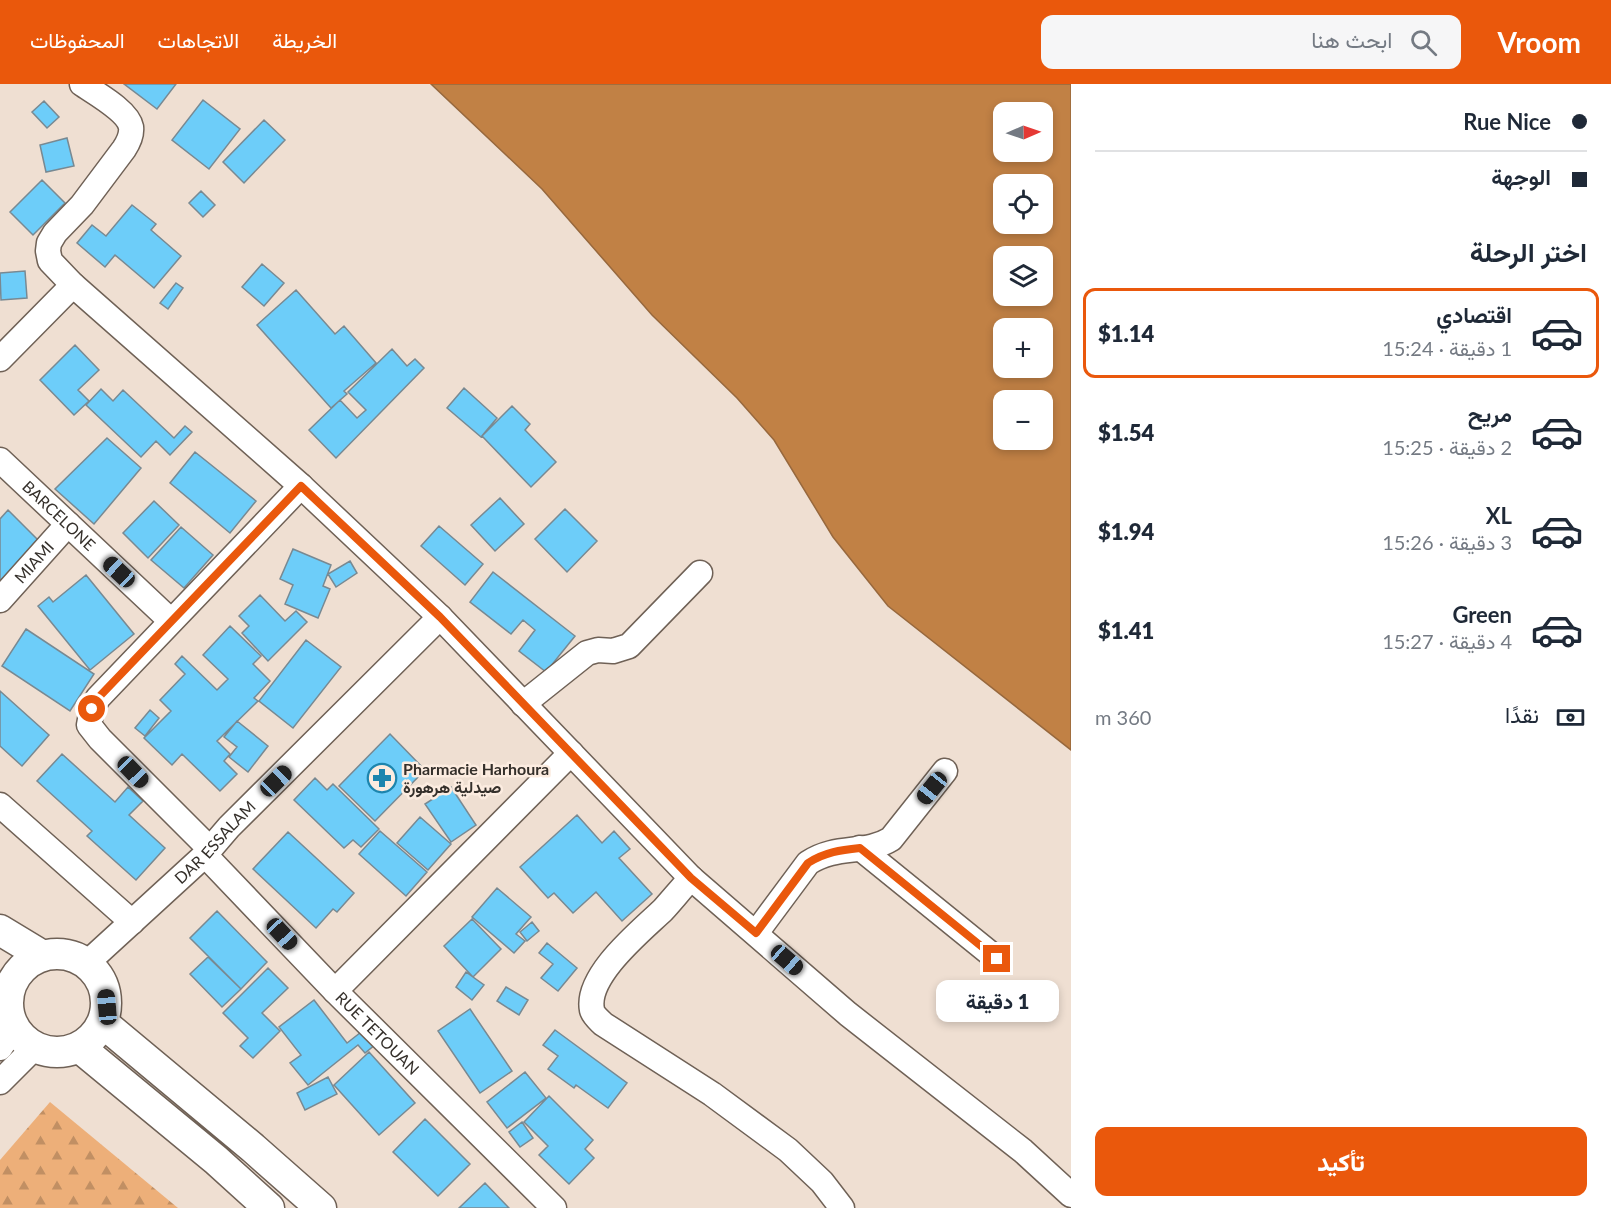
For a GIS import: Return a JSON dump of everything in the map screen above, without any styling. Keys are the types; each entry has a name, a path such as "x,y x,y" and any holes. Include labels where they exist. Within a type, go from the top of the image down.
{"main road":[{"path":"0,930 43,956"},
{"path":"58,953 73,956 87,963 98,975 105,990 107,1007 103,1023 93,1037 79,1047 64,1052 49,1052 10,1014 17,974 28,963 43,956 58,953"},
{"path":"103,1023 321,1208"},
{"path":"79,1047 216,1160 269,1208"}],"street":[{"path":"82,84 122,113 131,129 130,140 82,205 49,243 50,261 105,314 301,486 440,617 691,878 848,1014 1023,1151 1071,1195"},
{"path":"0,359 73,285"},
{"name":"BARCELONE","path":"0,460 171,621"},
{"path":"171,621 301,486"},
{"name":"MIAMI","path":"0,600 68,524"},
{"path":"523,704 587,653 598,650 613,651 629,646 700,573"},
{"name":"DAR ESSALAM","path":"87,963 207,852 229,827 440,617"},
{"name":"RUE TETOUAN","path":"171,621 98,698 92,709 89,725 335,991 554,1208"},
{"path":"335,991 571,753"},
{"path":"756,933 808,863 819,855 832,851 879,846 891,839 945,771"},
{"path":"0,805 132,922"},
{"path":"860,848 997,959"},
{"path":"691,878 664,909 625,945 594,990 591,1003 592,1013 603,1024 712,1094 788,1150 822,1182 842,1208"},
{"path":"0,1082 10,1014"}],"green space":[{"path":"50,1102 178,1208 0,1208 0,1160"}],"shaded area":[{"path":"431,84 1071,84 1071,750 888,606 833,537 774,440 737,398 652,315 542,189"}],"building":[{"path":"124,84 176,84 157,109"},
{"path":"203,100 240,129 209,169 172,140"},
{"path":"44,101 59,117 47,128 32,112"},
{"path":"264,120 285,140 244,183 223,162"},
{"path":"67,138 74,166 46,172 40,145"},
{"path":"42,180 65,203 33,235 10,212"},
{"path":"201,191 215,205 203,217 189,203"},
{"path":"132,205 156,224 151,230 181,256 154,288 115,255 105,267 77,243 92,225 106,236"},
{"path":"262,264 284,283 264,306 242,287"},
{"path":"25,271 27,298 1,300 0,273"},
{"path":"176,283 183,288 168,309 160,303"},
{"path":"296,290 335,334 344,326 376,363 344,391 347,394 331,408 257,325"},
{"path":"75,345 99,370 78,390 89,401 74,415 40,380"},
{"path":"392,349 407,366 415,359 424,368 336,458 309,430 340,400 357,418 366,410 348,392"},
{"path":"464,388 497,418 481,437 447,408"},
{"path":"101,389 113,401 123,390 174,438 185,426 192,432 170,455 156,441 141,457 86,405"},
{"path":"512,406 530,424 525,430 556,462 531,487 482,436"},
{"path":"107,438 141,468 94,524 55,489"},
{"path":"195,452 256,501 230,533 170,483"},
{"path":"500,498 524,524 495,551 471,525"},
{"path":"154,501 179,525 148,558 123,533"},
{"path":"565,509 597,541 567,572 535,539"},
{"path":"8,510 40,542 0,581 0,519"},
{"path":"439,526 483,564 465,585 421,546"},
{"path":"181,527 213,555 184,588 151,560"},
{"path":"293,549 331,565 323,586 330,589 318,618 285,604 293,585 280,579"},
{"path":"350,561 357,573 336,587 328,574"},
{"path":"493,572 575,636 546,672 519,651 535,630 523,620 511,634 470,602"},
{"path":"86,575 134,634 90,670 38,606 49,597 53,602"},
{"path":"260,595 285,621 296,611 307,622 268,661 242,633 249,626 239,616"},
{"path":"230,626 261,656 253,664 270,681 254,698 258,701 217,741 230,754 224,761 237,774 220,791 182,754 172,765 144,738 171,711 160,700 185,674 175,664 182,656 217,690 228,679 203,655"},
{"path":"26,629 94,674 70,711 2,666"},
{"path":"306,640 341,667 293,728 259,701"},
{"path":"0,691 49,735 22,766 0,746"},
{"path":"150,710 159,718 145,736 135,728"},
{"path":"237,721 268,746 248,772 229,757 237,747 224,737"},
{"name":"Pharmacie Harhoura صيدلية هرهورة","path":"390,734 425,770 375,821 339,786"},
{"path":"62,754 115,802 128,787 143,801 129,815 165,848 136,880 87,836 92,831 37,781"},
{"path":"315,778 327,790 333,784 379,829 361,847 353,840 344,848 294,800"},
{"path":"451,787 476,825 451,842 425,804"},
{"path":"577,815 602,843 614,831 630,849 619,858 652,894 622,921 596,892 573,913 554,893 548,898 520,867"},
{"path":"420,817 451,844 428,870 397,843"},
{"path":"380,831 427,872 406,896 359,854"},
{"path":"288,832 354,893 337,912 333,909 316,928 253,869"},
{"path":"497,888 531,917 516,934 525,941 514,953 472,917"},
{"path":"217,911 267,962 241,989 190,938"},
{"path":"472,919 501,949 473,977 444,946"},
{"path":"532,922 539,931 527,941 520,932"},
{"path":"547,943 577,968 558,991 541,978 553,964 539,953"},
{"path":"208,957 241,989 222,1007 190,974"},
{"path":"268,968 288,988 262,1013 280,1031 253,1058 240,1046 248,1038 223,1013"},
{"path":"466,972 484,985 472,1000 456,987"},
{"path":"506,987 528,1000 519,1015 497,1001"},
{"path":"314,1000 347,1043 365,1029 376,1044 365,1053 358,1045 308,1085 290,1063 301,1055 279,1027"},
{"path":"470,1009 512,1071 480,1093 438,1031"},
{"path":"555,1030 627,1083 608,1108 576,1085 574,1088 548,1069 558,1056 543,1045"},
{"path":"369,1052 415,1103 379,1135 334,1085"},
{"path":"525,1072 546,1098 507,1128 487,1102"},
{"path":"328,1077 337,1094 305,1110 297,1093"},
{"path":"549,1096 593,1140 585,1149 594,1158 569,1184 539,1155 548,1146 524,1122"},
{"path":"425,1119 470,1164 438,1196 393,1152"},
{"path":"522,1122 533,1138 520,1147 509,1132"},
{"path":"485,1183 509,1208 459,1208"}],"place":[{"name":"Pharmacie Harhoura صيدلية هرهورة","path":"382,778"}],"route":[{"path":"92,709 98,698 301,486 440,617 691,878 756,933 808,863 819,855 832,851 860,848 997,959"}]}
